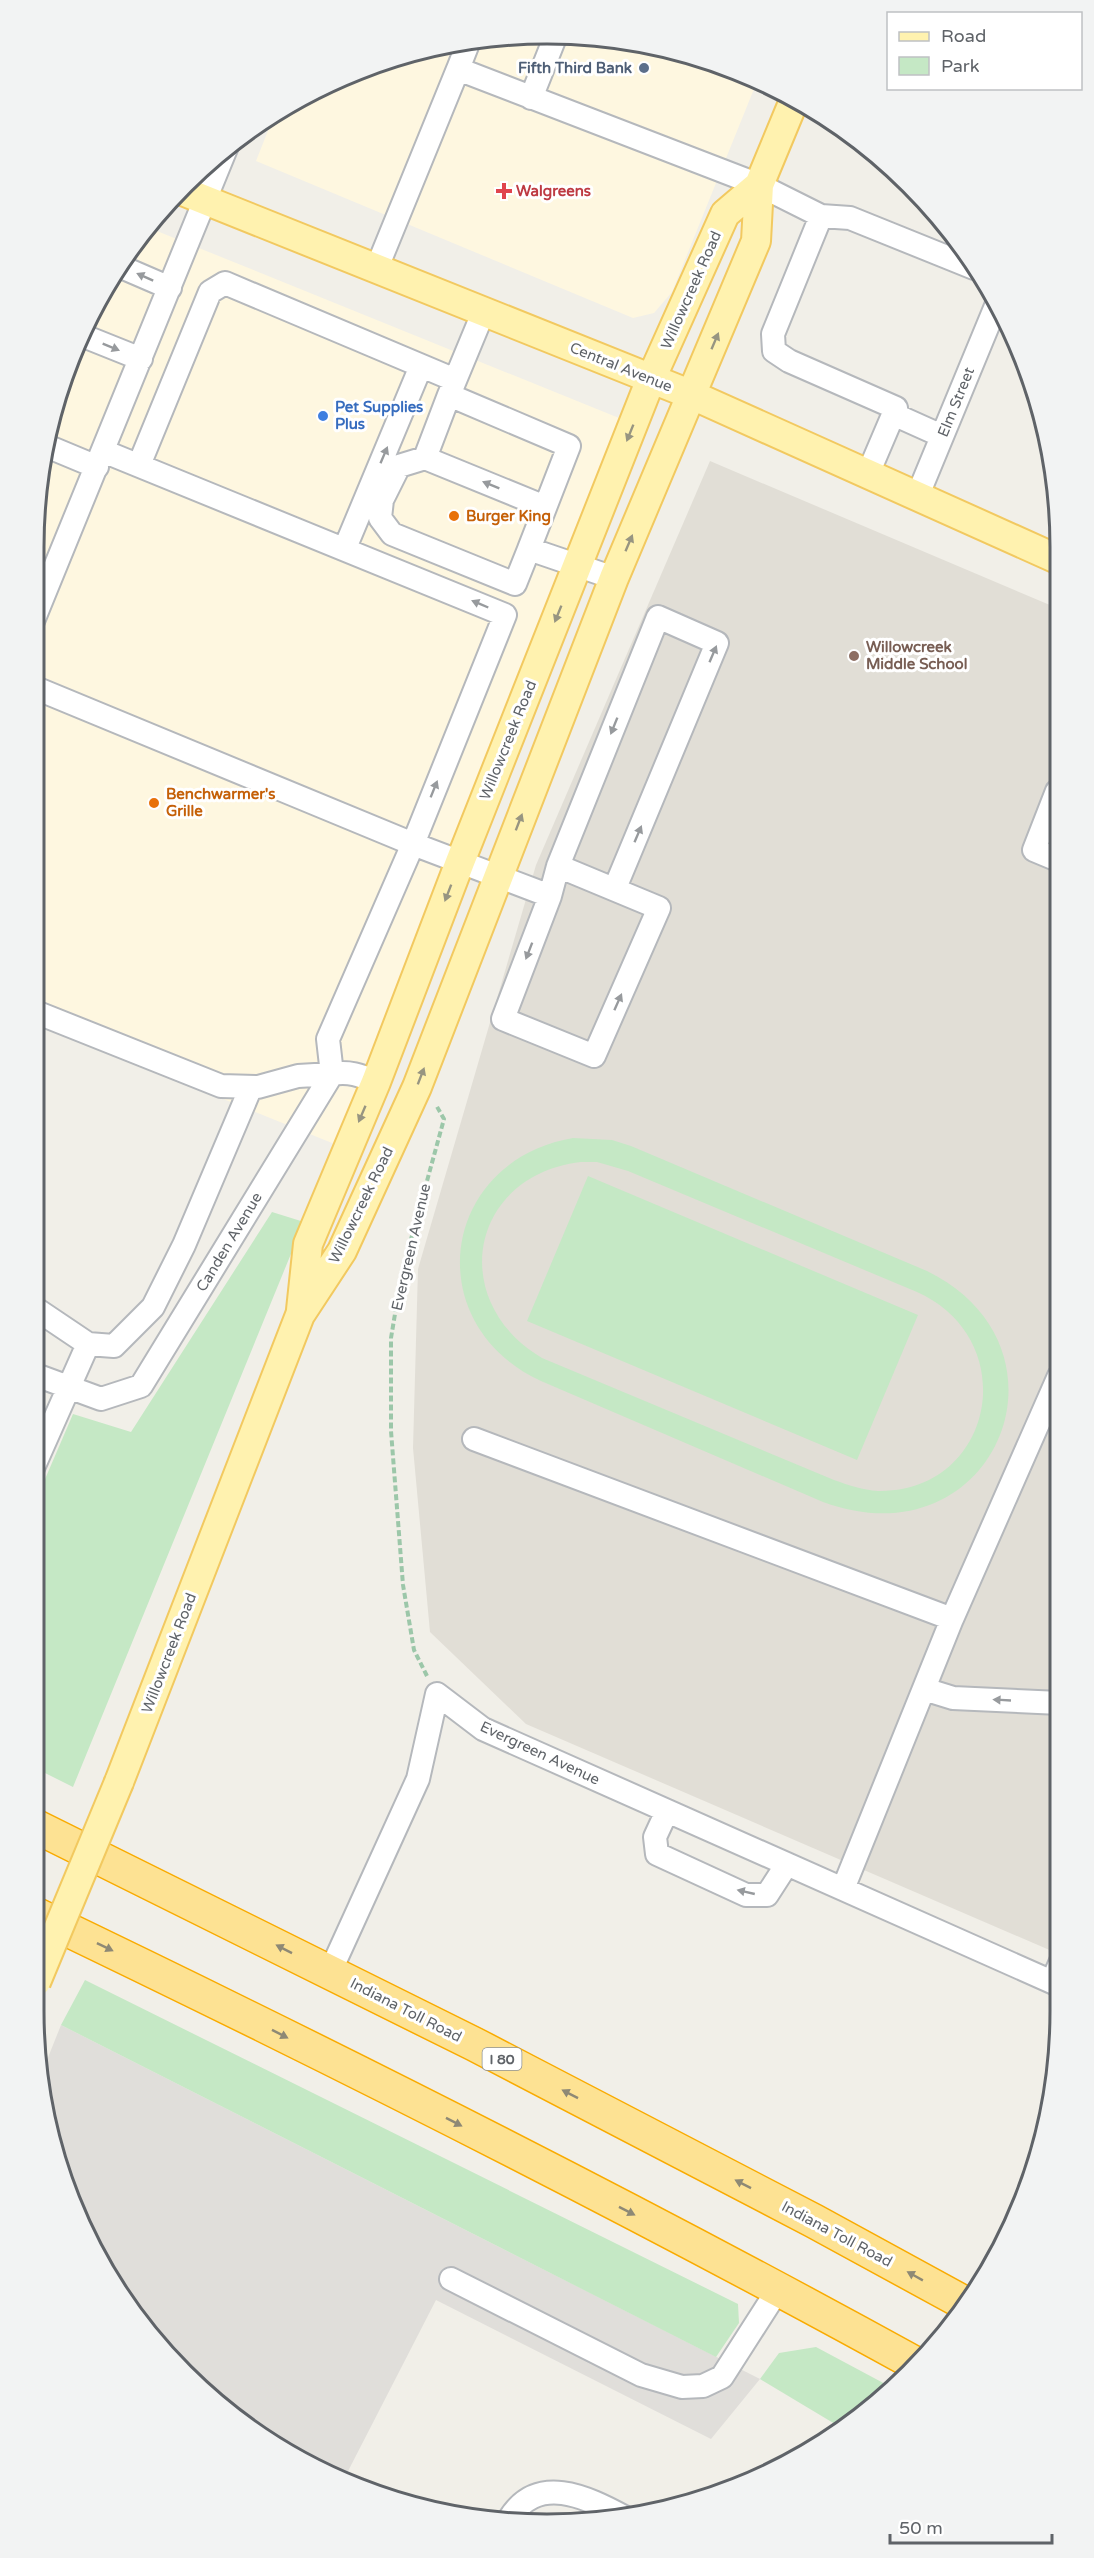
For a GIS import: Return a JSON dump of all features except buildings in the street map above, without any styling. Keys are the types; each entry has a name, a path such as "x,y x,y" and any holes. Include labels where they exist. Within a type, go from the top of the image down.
{"highway":[{"name":"Indiana Toll Road","path":"44,1830 330,1972 792,2210 959,2300"},
{"path":"44,1918 369,2079 779,2288 909,2360"}],"main road":[{"name":"Willowcreek Road","path":"44,1964 119,1782 300,1315 342,1251 417,1087 614,578 756,241 759,185 792,107"},
{"name":"Willowcreek Road","path":"300,1315 308,1244 376,1082 460,862 651,379 725,214 759,185"},
{"name":"Central Avenue","path":"189,193 692,395 867,476 1050,556"}],"street":[{"path":"531,98 553,44"},
{"path":"376,270 465,50"},
{"path":"458,69 759,185 820,216 850,218 964,264"},
{"path":"44,594 220,164"},
{"path":"820,216 773,334 774,351 789,361 896,408 867,476"},
{"path":"127,269 170,288"},
{"path":"139,465 210,292 225,283 421,366 452,388 568,446 545,507 529,549 515,584 392,534 380,518 382,500 390,481 399,466 425,458 545,507"},
{"path":"425,458 483,313"},
{"name":"Elm Street","path":"917,498 993,313"},
{"path":"89,338 141,360"},
{"path":"345,548 421,366"},
{"path":"893,414 942,436"},
{"path":"53,448 139,465 505,615 412,844 328,1039 332,1074"},
{"path":"529,549 614,578"},
{"path":"558,866 660,908 594,1056 503,1019 550,896 558,866 658,616 717,643 615,888"},
{"path":"44,692 412,844 550,896"},
{"path":"1050,811 1034,850 1050,857"},
{"path":"44,1015 221,1086 251,1087 298,1076 332,1074 358,1074 376,1082"},
{"name":"Canden Avenue","path":"44,1379 101,1398 141,1386 332,1074"},
{"path":"44,1314 88,1344 114,1346 153,1307 184,1245 251,1087"},
{"path":"44,1444 88,1344"},
{"path":"843,1889 952,1619 1050,1396"},
{"path":"474,1439 952,1619"},
{"path":"924,1689 953,1698 1050,1703"},
{"path":"330,1972 418,1779 437,1694"},
{"name":"Evergreen Avenue","path":"437,1694 483,1729 843,1889 1050,1973"},
{"path":"667,1810 655,1837 657,1854 746,1894 767,1895 787,1864"},
{"path":"451,2279 641,2375 682,2387 703,2386 722,2377 779,2288"},
{"path":"515,2513 537,2496 556,2491 577,2495 610,2510"}],"path":[{"name":"Evergreen Avenue","path":"417,1087 431,1095 444,1119 402,1272 393,1327 391,1431 403,1585 412,1640 414,1650 437,1694"}],"shaded area":[{"path":"547,44 613,48 645,53 709,70 754,88 672,292 654,313 633,318 256,161 270,126 324,95 385,70 449,53 481,48"},
{"path":"156,230 619,418 337,1145 44,1026 44,547 48,481 61,417 82,354 111,295 128,267"},
{"path":"710,461 1050,605 1050,1950 526,1724 430,1632 413,1448 418,1269 536,865"},
{"path":"61,2025 760,2379 711,2439 436,2300 347,2473 324,2463 267,2430 215,2390 168,2343 128,2291 95,2234 70,2173 53,2109 47,2061"}],"green space":[{"path":"573,1138 612,1140 927,1271 975,1306 1001,1348 1008,1395 998,1439 973,1477 934,1503 883,1513 823,1502 541,1381 502,1355 475,1322 462,1285 461,1247 472,1210 495,1178 528,1153","holes":["581,1162 597,1162 628,1171 917,1292 951,1314 972,1344 982,1377 981,1410 970,1442 948,1468 917,1485 878,1491 867,1490 834,1480 542,1358 512,1334 492,1305 483,1274 484,1244 495,1215 515,1190 544,1172"]},
{"path":"588,1176 918,1315 857,1460 527,1321"},
{"path":"272,1212 304,1222 73,1787 44,1772 44,1481 73,1414 131,1432"},
{"path":"85,1980 738,2304 739,2323 716,2357 61,2025"},
{"path":"816,2347 885,2384 835,2424 760,2379 779,2353"}],"place":[{"name":"Fifth Third Bank","path":"644,68"},
{"name":"Walgreens","path":"504,191"},
{"name":"Pet Supplies Plus","path":"323,416"},
{"name":"Burger King","path":"454,516"},
{"name":"Willowcreek Middle School","path":"854,656"},
{"name":"Benchwarmer's Grille","path":"154,803"}]}
